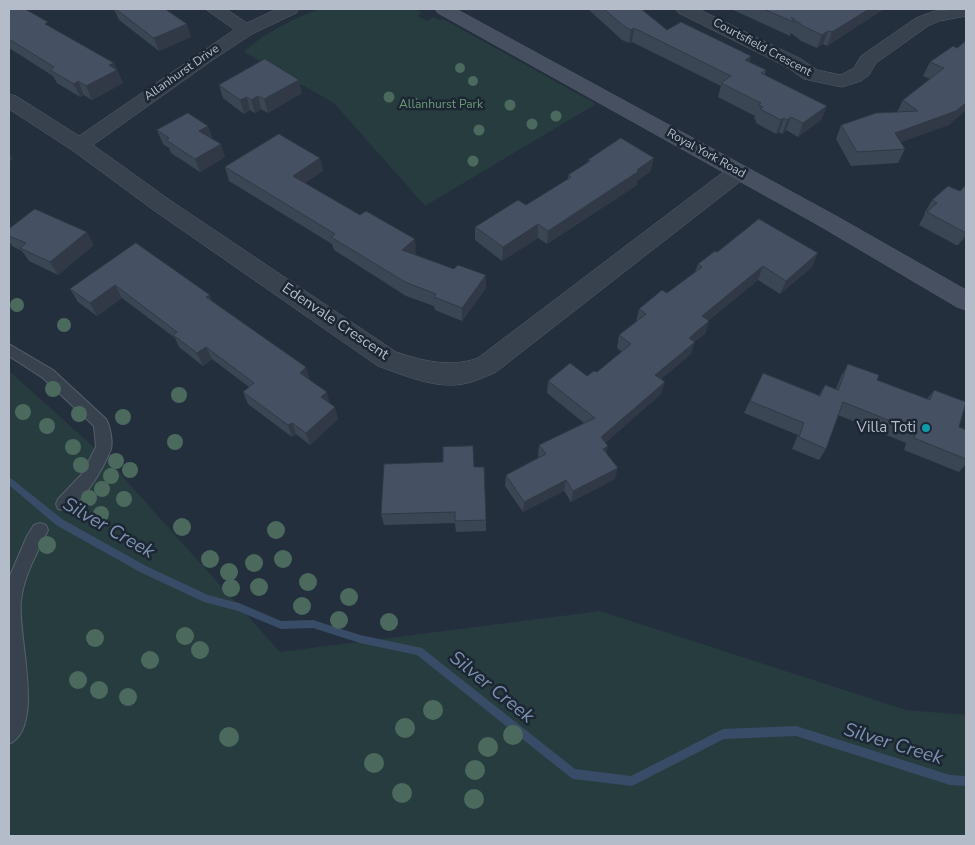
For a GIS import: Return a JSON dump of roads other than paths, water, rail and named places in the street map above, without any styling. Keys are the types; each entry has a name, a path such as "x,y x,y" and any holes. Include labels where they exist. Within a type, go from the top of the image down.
{"main road":[{"name":"Royal York Road","path":"444,9 966,300"}],"street":[{"path":"215,9 246,30"},
{"name":"Allanhurst Drive","path":"80,145 204,57 246,30 290,9"},
{"name":"Courtsfield Crescent","path":"685,9 794,63 811,75 842,81 854,77 862,71 868,60 922,22 950,12 966,11"},
{"name":"Edenvale Crescent","path":"9,100 80,145 163,206 388,359 408,368 432,372 462,374 487,365 738,172"}],"lane":[{"path":"9,349 48,374 101,423 104,447 88,479 64,504"},
{"path":"9,734 17,721 20,703 11,628 12,599 17,576 29,546 40,530"}],"waterway":[{"name":"Silver Creek","path":"9,481 59,522 143,569 207,599 239,607 281,625 313,624 360,639 419,651 573,774 632,781 723,734 796,731 950,780 966,781"}],"place":[{"name":"Villa Toti","path":"926,428"}],"park label":[{"name":"Allanhurst Park","path":"441,105"}]}
